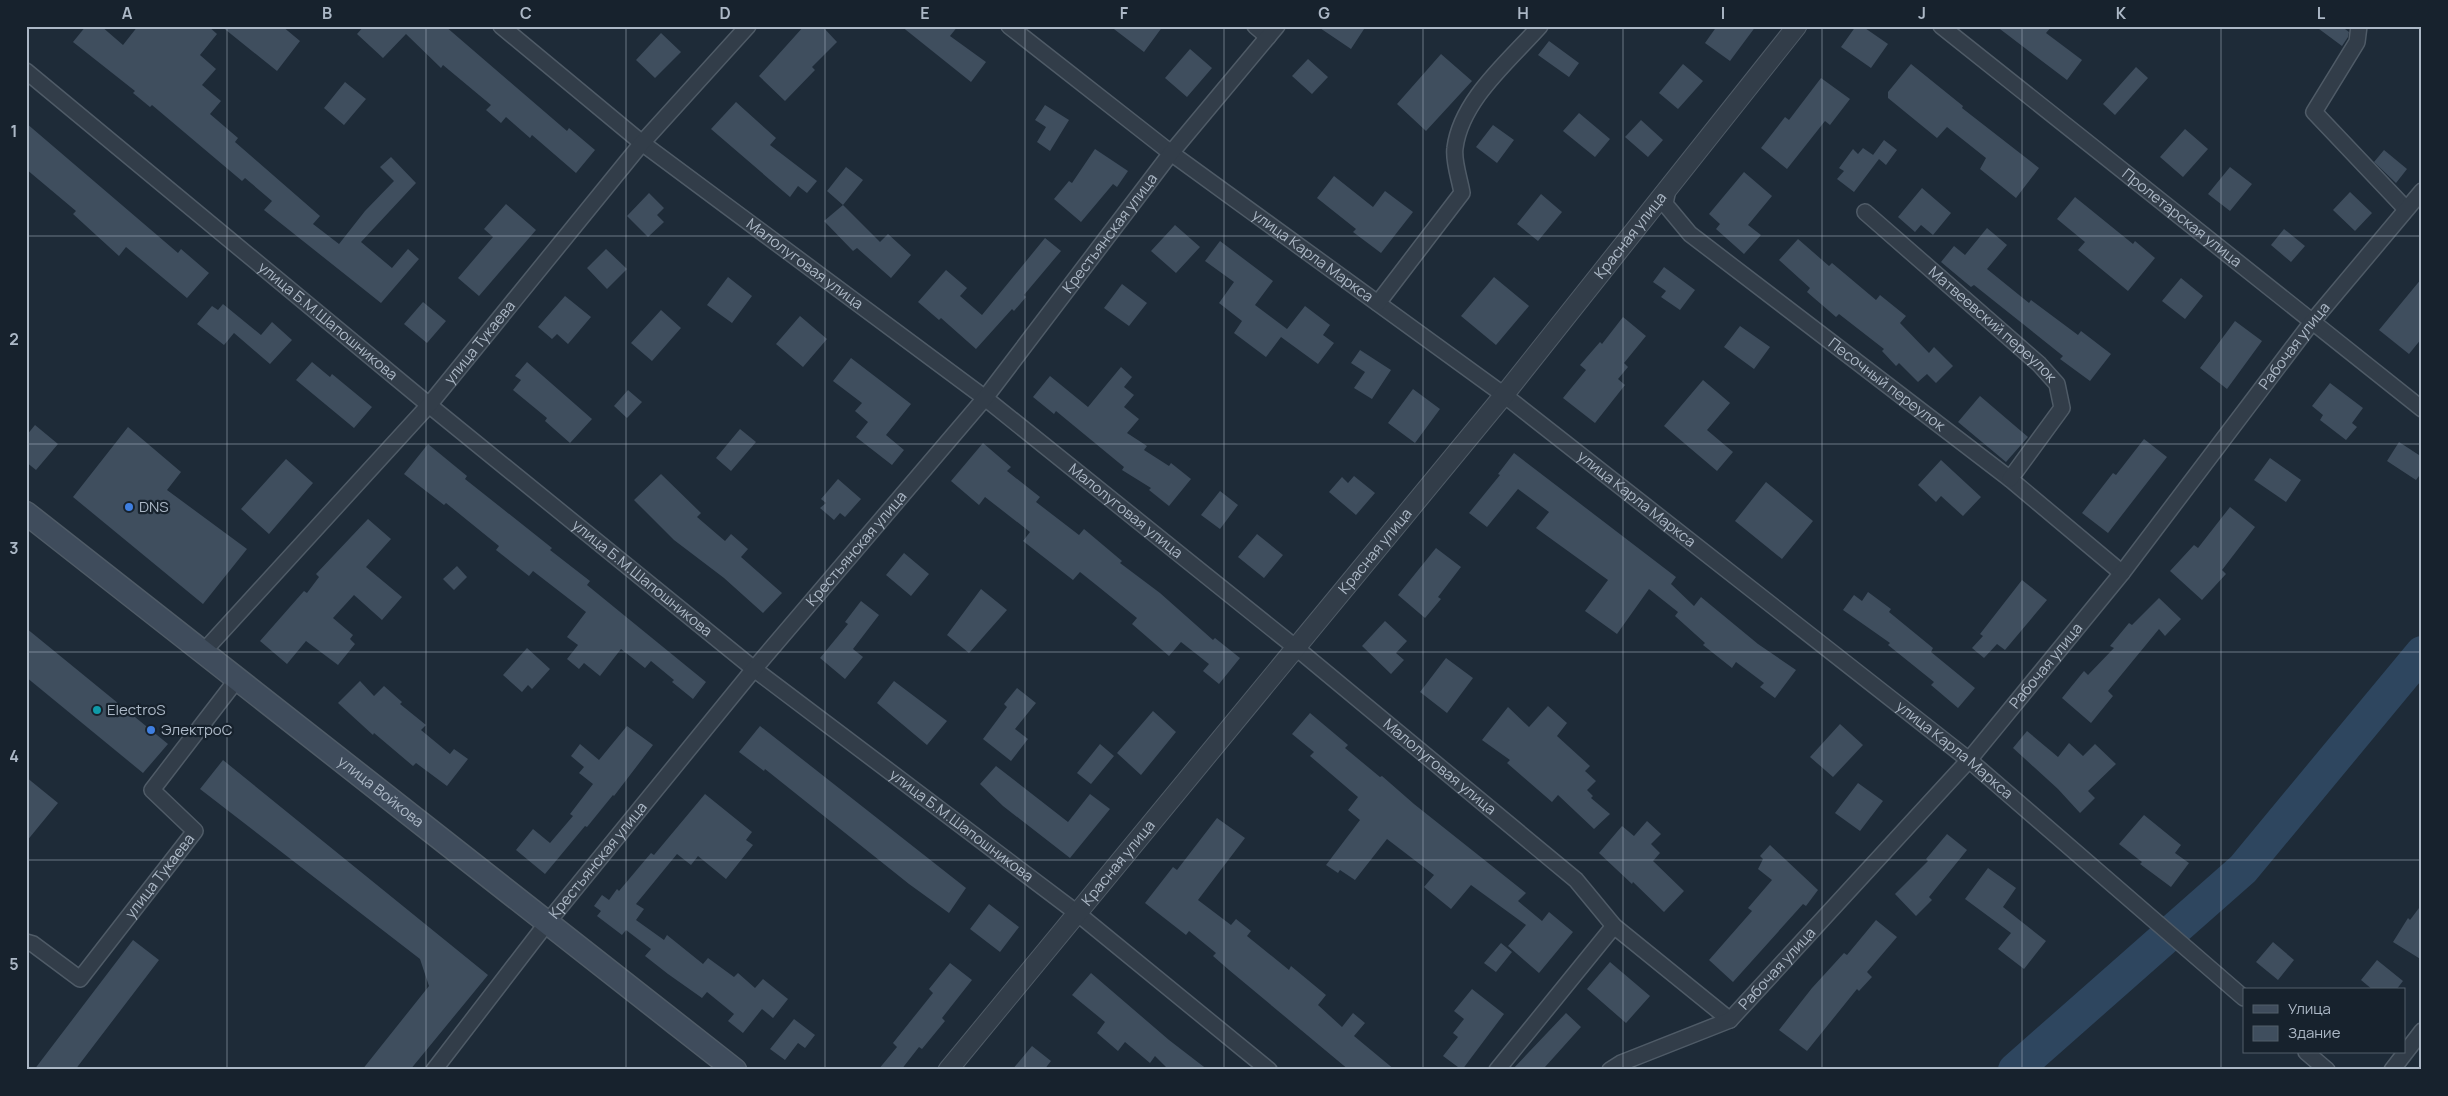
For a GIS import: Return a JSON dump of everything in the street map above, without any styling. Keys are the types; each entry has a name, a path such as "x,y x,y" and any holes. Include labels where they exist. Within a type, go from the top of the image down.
{"main road":[{"name":"улица Войкова","path":"26,513 736,1070"}],"street":[{"name":"Малолуговая улица","path":"501,26 642,143 985,398 1295,647 1576,880 1614,926 1730,1020"},
{"name":"улица Тукаева","path":"204,651 429,405 642,143 748,26"},
{"name":"улица Карла Маркса","path":"1009,26 1171,153 1504,395 1969,760 2243,997"},
{"path":"1255,26 1272,32"},
{"path":"1378,303 1462,193 1455,149 1470,103 1540,26"},
{"name":"Красная улица","path":"948,1070 1504,395 1797,26"},
{"name":"Пролетарская улица","path":"1941,26 2422,409"},
{"path":"2359,26 2357,42 2314,112 2406,209"},
{"name":"Крестьянская улица","path":"434,1070 547,923 754,669 985,398 1171,153 1272,32"},
{"name":"улица Б.М.Шапошникова","path":"26,71 429,405 754,669 1077,913 1270,1070"},
{"name":"Песочный переулок","path":"1668,189 1665,204 1690,234 2010,479 2122,573"},
{"name":"Рабочая улица","path":"1610,1070 1621,1062 1730,1020 1969,760 2122,573 2312,322 2422,192"},
{"name":"Матвеевский переулок","path":"1865,212 2031,358 2057,384 2062,408 2010,479"},
{"name":"улица Тукаева","path":"26,942 33,944 80,979 195,831 152,790 238,678"},
{"path":"1497,1070 1614,926"},
{"path":"2406,1052 2422,1032"},
{"path":"2308,1054 2326,1070"},
{"path":"2392,1070 2405,1054"}],"building":[{"path":"86,26 101,26 123,45 138,26 208,26 217,34 200,55 216,69 202,85 221,101 210,114 238,138 235,142 320,216 313,224 339,244 365,211 394,181 380,167 391,157 416,183 361,242 392,268 408,249 419,259 381,303 264,210 272,201 245,178 242,181 152,105 150,107 133,93 135,91 73,42"},
{"path":"221,26 282,26 300,41 277,71"},
{"path":"364,26 445,26 567,131 569,128 595,150 576,173 532,135 530,138 506,117 501,123 486,110 491,105 443,65 441,68 406,34 383,58 357,34"},
{"path":"804,26 822,26 837,42 812,67 815,70 785,101 759,76"},
{"path":"901,26 958,26 950,36 986,62 971,82"},
{"path":"1110,26 1163,26 1144,52"},
{"path":"1317,26 1366,26 1351,49"},
{"path":"1717,26 1756,26 1730,61 1705,43"},
{"path":"1856,26 1862,26 1888,44 1871,68 1841,47"},
{"path":"1996,26 2052,26 2046,33 2082,60 2067,80"},
{"path":"2315,26 2341,26 2349,32 2348,37 2342,46"},
{"path":"661,33 681,52 655,78 636,60"},
{"path":"1549,41 1579,63 1569,77 1538,55"},
{"path":"1190,49 1212,68 1187,97 1165,78"},
{"path":"1441,54 1472,81 1426,131 1397,104"},
{"path":"1308,59 1328,77 1312,94 1292,76"},
{"path":"1683,64 1703,81 1678,109 1659,93"},
{"path":"1911,64 1963,106 1962,108 2039,168 2016,198 1980,169 1986,158 1947,127 1937,138 1888,98 1888,92"},
{"path":"2136,67 2148,78 2115,115 2103,104"},
{"path":"1821,78 1850,99 1830,125 1825,121 1787,169 1761,148 1785,117 1789,120"},
{"path":"345,82 366,99 344,125 324,108"},
{"path":"736,102 776,138 770,145 817,181 807,193 798,186 790,197 711,129"},
{"path":"1045,105 1069,120 1050,151 1037,142 1046,127 1035,120"},
{"path":"1579,113 1610,139 1595,157 1563,131"},
{"path":"1641,120 1663,140 1648,157 1625,137"},
{"path":"26,123 178,253 181,249 209,273 187,298 126,247 119,256 73,214 76,211 26,169"},
{"path":"1493,125 1514,140 1497,163 1476,147"},
{"path":"2185,129 2208,149 2183,177 2160,157"},
{"path":"1884,140 1897,150 1886,165 1879,159 1854,192 1837,179 1844,171 1839,168 1853,149 1858,154 1863,148 1873,155"},
{"path":"1095,149 1128,171 1117,187 1113,184 1081,222 1054,199 1069,181 1072,183"},
{"path":"2384,150 2407,169 2396,183 2374,162"},
{"path":"846,167 863,180 843,205 827,191"},
{"path":"2230,167 2252,184 2230,211 2208,194"},
{"path":"1744,172 1772,196 1748,225 1761,235 1744,254 1716,229 1720,224 1709,214"},
{"path":"1334,176 1373,207 1385,191 1413,212 1381,253 1353,232 1356,229 1317,198"},
{"path":"1922,188 1951,213 1933,235 1921,225 1915,232 1898,217"},
{"path":"2350,192 2372,213 2355,231 2333,210"},
{"path":"649,193 664,208 657,215 664,222 648,237 627,216"},
{"path":"1541,194 1562,212 1538,241 1517,224"},
{"path":"2075,197 2133,244 2135,241 2155,258 2128,291 2078,250 2085,242 2057,219"},
{"path":"506,204 536,230 479,296 458,278 493,237 484,229"},
{"path":"843,205 880,242 888,234 911,255 891,278 857,248 853,251 824,221"},
{"path":"1175,225 1200,247 1176,273 1151,251"},
{"path":"1987,228 2007,245 1987,269 2029,303 2031,300 2078,335 2081,331 2111,354 2090,381 2060,359 2063,356 1974,285 1971,287 1941,262 1954,246 1965,255"},
{"path":"2284,229 2305,246 2291,262 2271,245"},
{"path":"1045,238 1061,251 1024,295 1026,297 1014,311 1012,309 976,349 941,318 939,320 918,302 946,270 967,288 960,296 982,315"},
{"path":"1798,239 1829,266 1832,263 1876,300 1880,295 1906,316 1900,323 1929,353 1934,347 1953,366 1936,383 1927,374 1918,382 1899,363 1896,366 1882,351 1884,349 1839,314 1836,317 1807,292 1810,288 1779,260"},
{"path":"1220,241 1273,281 1255,305 1287,329 1305,306 1330,325 1323,335 1334,343 1318,364 1281,337 1266,357 1234,333 1242,321 1219,303 1234,282 1205,261"},
{"path":"606,249 627,269 607,289 587,268"},
{"path":"1664,267 1695,290 1680,310 1661,297 1666,291 1653,282"},
{"path":"728,277 752,296 732,323 707,305"},
{"path":"1494,277 1529,306 1496,345 1461,316"},
{"path":"2181,278 2203,296 2185,319 2162,301"},
{"path":"2422,278 2422,338 2409,354 2379,330"},
{"path":"1122,284 1147,303 1129,326 1104,308"},
{"path":"565,296 591,317 568,344 557,334 552,339 538,327"},
{"path":"423,302 446,321 427,343 404,324"},
{"path":"223,304 261,335 272,322 292,340 270,364 234,333 224,345 197,324 212,306 218,310"},
{"path":"661,310 681,328 652,361 631,343"},
{"path":"800,316 827,339 803,367 776,344"},
{"path":"1623,317 1646,336 1624,363 1628,367 1618,379 1625,385 1595,423 1563,398 1586,370 1580,365 1600,342 1602,344"},
{"path":"2235,321 2262,341 2227,389 2200,368"},
{"path":"1740,326 1770,347 1754,369 1724,347"},
{"path":"1360,350 1391,370 1372,399 1354,388 1365,372 1351,363"},
{"path":"851,358 911,404 886,435 904,450 892,465 856,437 868,422 855,411 862,403 833,381"},
{"path":"312,362 330,377 332,374 372,407 354,428 296,380"},
{"path":"527,362 592,419 570,443 545,421 547,418 513,390 521,380 515,376"},
{"path":"1121,367 1132,377 1124,387 1134,395 1124,407 1139,419 1127,433 1147,446 1144,450 1169,466 1171,463 1191,479 1169,506 1149,490 1151,488 1122,470 1124,467 1056,411 1054,414 1033,397 1050,376 1088,407"},
{"path":"1703,380 1730,403 1707,430 1733,452 1717,471 1664,426"},
{"path":"2330,383 2363,408 2352,423 2357,427 2346,440 2320,420 2323,415 2312,406"},
{"path":"1413,389 1440,409 1415,443 1388,423"},
{"path":"628,390 642,402 627,418 614,406"},
{"path":"1980,396 2028,437 2006,462 1958,422"},
{"path":"35,425 58,444 36,470 26,462 26,436"},
{"path":"128,427 181,472 167,490 247,549 203,604 73,497"},
{"path":"740,429 756,442 731,471 716,458"},
{"path":"2144,439 2167,457 2108,533 2082,513 2113,473 2116,475"},
{"path":"2399,442 2422,457 2422,472 2416,480 2387,461"},
{"path":"983,443 1011,467 1007,471 1040,497 1036,502 1079,535 1084,529 1122,561 1120,563 1160,593 1213,640 1215,638 1240,658 1219,684 1203,671 1209,664 1181,642 1169,656 1132,624 1137,618 1100,588 1080,572 1073,580 1023,541 1030,532 985,497 979,505 951,481"},
{"path":"428,444 467,476 465,479 552,548 550,550 590,581 587,585 706,682 693,699 651,661 645,668 621,649 600,676 584,663 579,669 567,659 578,645 567,637 586,612 533,571 529,576 496,550 499,546 446,503 444,505 404,474"},
{"path":"1514,453 1676,577 1671,584 1694,606 1701,597 1758,644 1796,670 1775,698 1760,687 1764,683 1736,662 1732,668 1703,645 1705,643 1675,616 1678,612 1649,589 1617,634 1585,611 1608,580 1536,528 1549,512 1518,489 1487,527 1469,513 1500,475 1498,474"},
{"path":"2270,458 2301,480 2286,502 2254,480"},
{"path":"286,459 313,483 269,534 241,509"},
{"path":"1941,460 1981,497 1963,516 1941,496 1936,502 1918,485"},
{"path":"661,474 701,513 697,517 725,541 731,534 748,549 741,557 782,593 763,613 724,578 674,540 634,500"},
{"path":"1354,476 1375,493 1356,515 1329,492 1342,477 1348,483"},
{"path":"838,479 861,499 845,517 840,513 834,520 820,508 826,503 821,499"},
{"path":"1766,482 1813,521 1782,559 1735,521"},
{"path":"1220,491 1238,505 1220,529 1201,515"},
{"path":"2230,507 2255,527 2222,570 2226,574 2202,600 2170,571 2194,545 2198,548"},
{"path":"368,519 391,539 366,567 402,597 382,620 354,595 333,618 353,635 350,639 355,644 338,665 306,641 287,664 260,641 304,591 307,593 319,577 316,574"},
{"path":"1257,534 1283,555 1264,578 1238,557"},
{"path":"1436,548 1461,567 1438,597 1441,599 1425,618 1398,595"},
{"path":"904,553 929,574 911,596 886,575"},
{"path":"457,566 467,577 454,590 443,579"},
{"path":"2022,580 2047,600 2005,650 1997,644 1984,658 1972,648 1983,636 1980,634"},
{"path":"981,589 1007,610 969,653 947,635"},
{"path":"1868,592 1891,609 1889,612 1933,648 1931,652 1975,688 1958,708 1931,685 1934,682 1888,645 1890,643 1843,610 1854,595 1862,601"},
{"path":"2159,598 2181,619 2165,636 2159,629 2108,691 2113,696 2091,723 2062,698 2084,671 2088,675 2114,648 2110,646 2129,623 2132,625"},
{"path":"861,601 879,615 853,649 863,657 845,679 820,658 848,624 845,622"},
{"path":"1385,621 1407,641 1396,653 1404,660 1391,674 1362,646"},
{"name":"ElectroS","path":"26,628 168,744 143,773 26,677"},
{"path":"527,648 550,669 532,689 528,685 522,692 503,675"},
{"path":"1446,658 1473,678 1447,713 1420,692"},
{"path":"360,681 374,696 384,686 402,702 400,704 426,725 421,730 450,754 454,749 468,759 447,786 416,763 413,766 374,733 373,735 338,703"},
{"path":"894,681 947,721 927,745 877,703"},
{"path":"1017,688 1036,703 1015,729 1028,739 1011,761 983,739 1007,707 1004,704"},
{"path":"1548,706 1567,723 1557,736 1590,766 1585,771 1596,781 1587,790 1593,796 1591,798 1610,814 1594,829 1558,795 1552,802 1507,763 1510,760 1482,740 1508,707 1529,727"},
{"path":"1153,711 1176,732 1141,775 1117,753"},
{"path":"1310,713 1348,745 1345,748 1526,893 1518,901 1542,921 1549,912 1573,932 1539,973 1508,946 1526,925 1471,885 1451,909 1424,887 1434,875 1387,839 1355,880 1340,870 1338,873 1326,865 1360,820 1348,810 1358,797 1310,756 1314,752 1292,734"},
{"path":"1840,724 1863,745 1833,777 1810,757"},
{"path":"627,726 653,745 614,796 587,827 585,826 545,874 516,850 533,829 550,843 573,816 570,814 593,784 579,773 584,767 571,756 580,744 599,760"},
{"path":"760,726 966,888 949,913 909,884 765,769 764,771 739,752"},
{"path":"2027,731 2058,757 2069,743 2083,756 2095,744 2116,764 2088,791 2095,798 2080,813 2058,789 2013,748"},
{"path":"1100,744 1114,756 1091,784 1077,773"},
{"path":"223,760 488,975 410,1070 362,1070 429,986 420,959 200,789"},
{"path":"996,766 1068,822 1090,794 1110,809 1070,858 1003,806 980,784"},
{"path":"26,777 58,803 26,842"},
{"path":"1858,783 1883,801 1860,831 1835,813"},
{"path":"705,794 752,832 746,840 753,845 726,879 698,856 691,865 677,854 636,904 644,909 636,920 664,940 667,935 703,964 708,958 734,977 738,973 755,988 763,979 788,999 773,1018 762,1009 743,1033 728,1021 734,1014 707,992 702,998 668,974 645,956 651,949 626,930 622,935 597,916 601,911 594,906 602,895 609,900 617,889 619,891 651,853 654,855"},
{"path":"2144,815 2181,845 2175,853 2189,863 2171,887 2140,864 2142,862 2119,844"},
{"path":"1217,818 1245,838 1198,900 1231,925 1236,919 1251,931 1247,936 1289,970 1291,966 1326,995 1318,1005 1342,1027 1353,1013 1365,1023 1354,1036 1395,1070 1349,1070 1213,956 1216,953 1189,931 1186,935 1145,903 1173,867 1177,870"},
{"path":"1647,821 1661,834 1651,844 1660,853 1653,861 1684,891 1664,912 1599,853 1622,826 1634,836"},
{"path":"1947,834 1967,850 1929,897 1932,900 1916,916 1895,894 1928,861 1926,859"},
{"path":"1770,845 1818,890 1806,906 1803,904 1733,982 1709,960 1752,911 1748,908 1772,880 1758,869 1763,859 1760,856"},
{"path":"1988,868 2016,888 2003,907 2046,941 2024,969 1998,949 2011,933 1965,899"},
{"path":"989,904 1019,927 1000,952 970,929"},
{"path":"2422,904 2422,960 2393,942 2408,918 2410,920"},
{"path":"1876,920 1897,937 1867,972 1872,977 1859,991 1857,989 1807,1051 1779,1030 1812,988 1844,953 1847,955"},
{"path":"133,940 159,960 75,1070 34,1070"},
{"path":"2273,942 2294,960 2278,980 2256,962"},
{"path":"1501,943 1512,952 1496,972 1484,963"},
{"path":"2377,960 2403,981 2398,988 2371,988 2361,980"},
{"path":"1610,962 1650,996 1626,1023 1587,989"},
{"path":"950,963 972,980 942,1018 945,1021 922,1049 919,1047 901,1070 878,1070 897,1047 893,1043 933,993 929,989"},
{"path":"1091,973 1169,1040 1208,1070 1169,1070 1155,1056 1150,1063 1125,1042 1118,1051 1097,1033 1105,1022 1072,995"},
{"path":"1472,989 1504,1014 1462,1070 1443,1056 1458,1037 1453,1033 1464,1019 1454,1011"},
{"path":"1566,1013 1581,1027 1545,1067 1549,1070 1512,1070"},
{"path":"794,1019 815,1035 805,1048 798,1043 785,1060 770,1049"},
{"path":"1032,1046 1051,1061 1044,1070 1012,1070"}],"waterway":[{"path":"2015,1070 2243,869 2422,653"}],"place":[{"name":"DNS","path":"129,507"},
{"name":"ElectroS","path":"97,710"},
{"name":"ЭлектроС","path":"151,730"}]}
